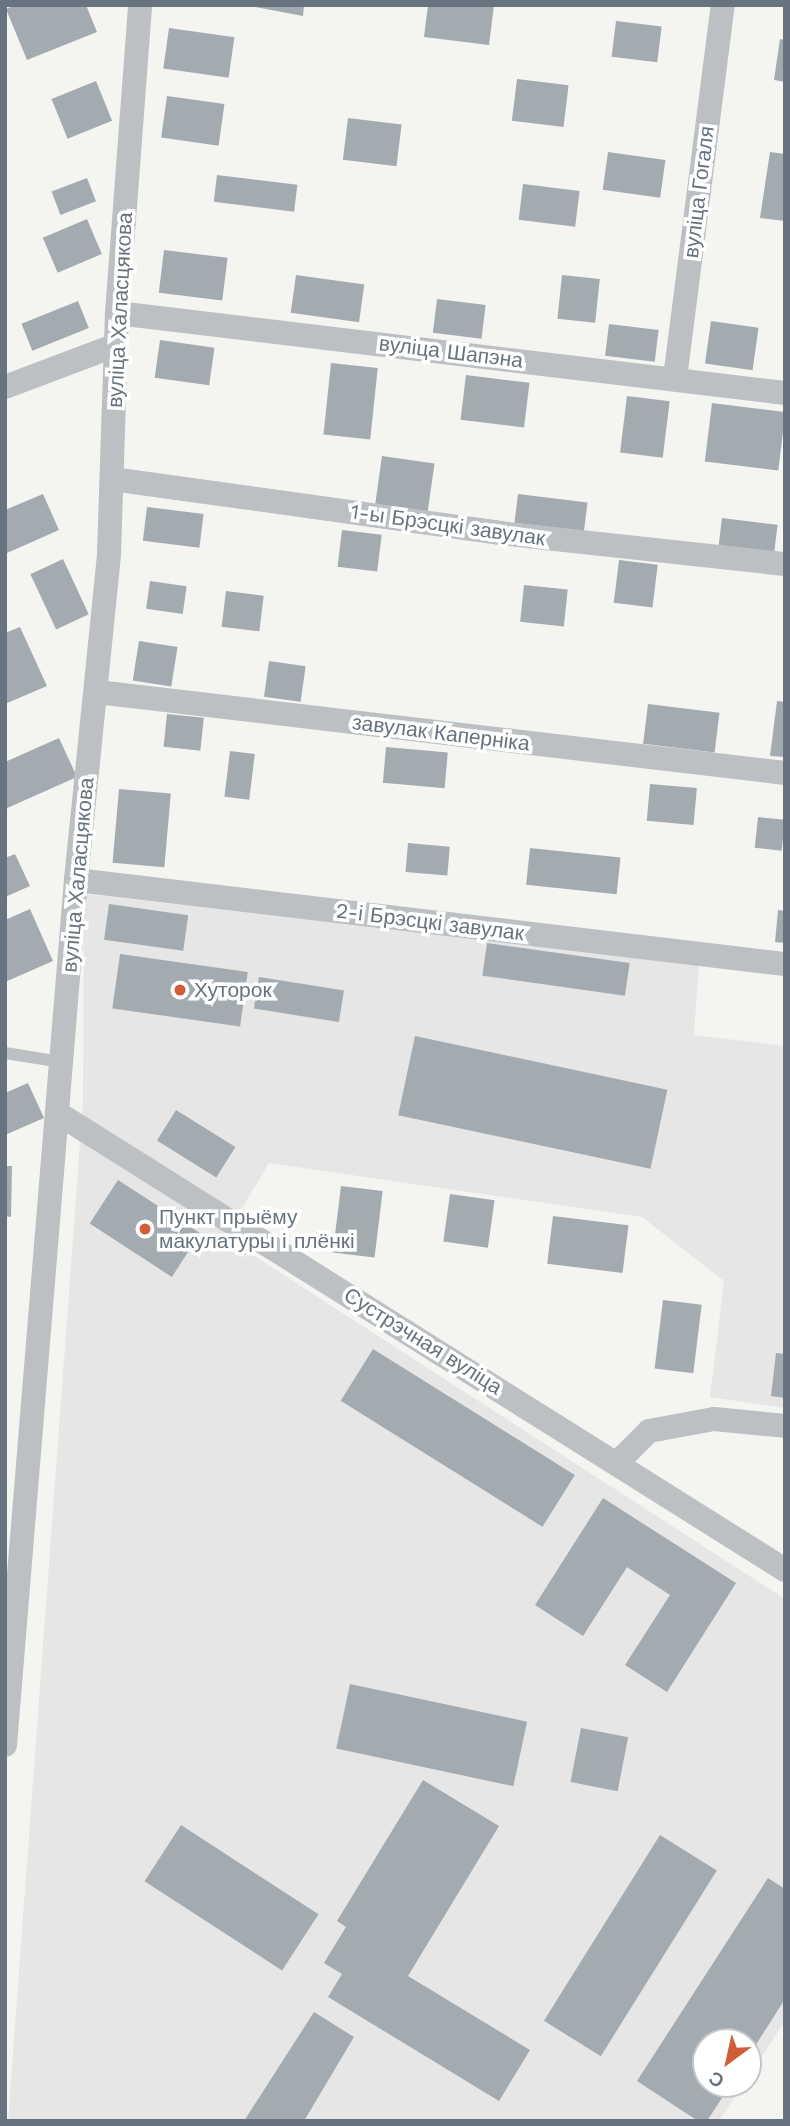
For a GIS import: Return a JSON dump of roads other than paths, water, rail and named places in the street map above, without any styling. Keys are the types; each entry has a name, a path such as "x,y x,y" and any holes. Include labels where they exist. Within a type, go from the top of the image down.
{"street":[{"name":"вуліца Халасцякова","path":"5,1745 59,1114 76,880 96,692 112,479 117,313 140,5"},
{"name":"вуліца Гогаля","path":"675,378 723,5"},
{"name":"вуліца Шапэна","path":"117,313 785,393"},
{"path":"5,387 116,345"},
{"name":"1-ы Брэсцкі завулак","path":"112,479 499,533 785,564"},
{"name":"завулак Каперніка","path":"96,692 785,773"},
{"name":"2-і Брэсцкі завулак","path":"76,880 785,964"},
{"name":"Сустрэчная вуліца","path":"59,1114 618,1462 785,1570"},
{"path":"618,1462 649,1431 714,1419 785,1426"}],"lane":[{"path":"5,1053 62,1062"}],"place":[{"name":"Хуторок","path":"180,990"},
{"name":"Пункт прыёму макулатуры і плёнкі","path":"145,1229"}]}
